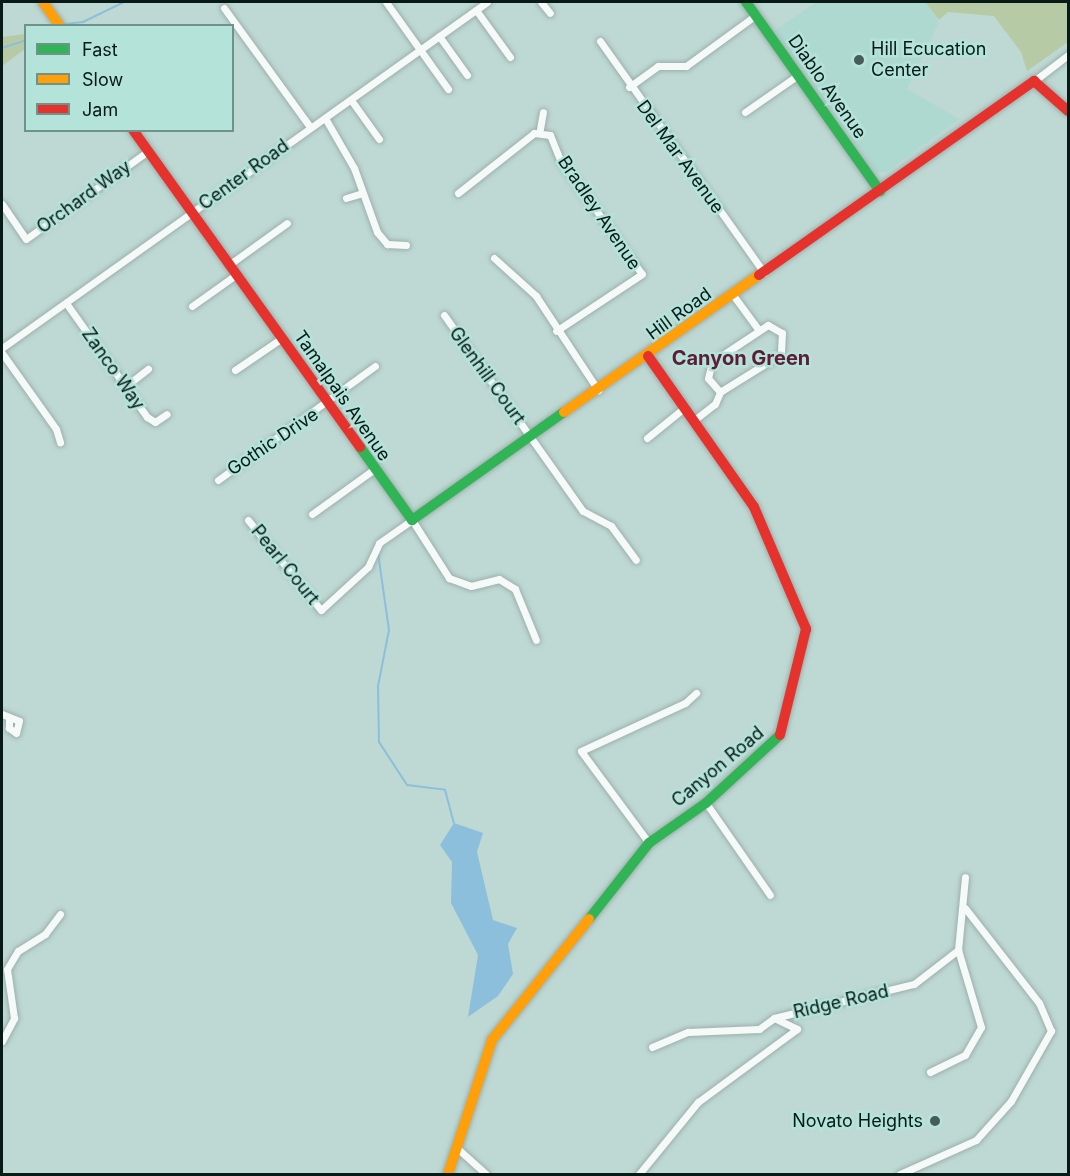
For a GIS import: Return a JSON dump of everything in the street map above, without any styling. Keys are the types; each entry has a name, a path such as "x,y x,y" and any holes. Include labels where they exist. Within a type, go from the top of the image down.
{"street":[{"path":"43,2 59,24"},
{"path":"386,2 448,89"},
{"name":"Center Road","path":"2,351 310,127 487,2"},
{"path":"541,2 550,13"},
{"name":"Diablo Avenue","path":"746,2 880,191"},
{"path":"224,8 310,127"},
{"path":"476,10 510,57"},
{"path":"629,87 658,66 686,66 756,15"},
{"path":"439,36 466,75"},
{"name":"Del Mar Avenue","path":"600,41 629,87 764,273"},
{"name":"Hill Road","path":"321,610 368,567 379,543 648,356 1068,55"},
{"path":"745,112 798,75"},
{"path":"1034,81 1068,111"},
{"path":"351,100 379,139"},
{"path":"458,194 540,129 543,112"},
{"path":"325,118 362,193 377,232 387,244 406,245"},
{"name":"Bradley Avenue","path":"540,129 550,135 560,160 642,274 556,331"},
{"name":"Tamalpais Avenue","path":"134,132 194,211 373,470 412,520 449,578 471,586 499,579 515,589 536,640"},
{"name":"Orchard Way","path":"2,204 26,239 148,151"},
{"path":"346,198 362,193"},
{"path":"230,264 286,224"},
{"path":"494,258 536,296 556,331 598,390"},
{"path":"192,306 237,274"},
{"path":"733,295 758,329"},
{"name":"Zanco Way","path":"66,303 147,417 155,422 167,414"},
{"name":"Glenhill Court","path":"444,315 583,512 611,526 636,560"},
{"path":"693,421 715,404 720,392 783,350 779,328 758,329 709,368 708,378 720,392"},
{"path":"235,370 282,338"},
{"path":"2,351 56,429 60,442"},
{"name":"Canyon Road","path":"448,1174 492,1040 649,843 706,803 779,737 806,630 802,609 754,507 648,356"},
{"name":"Gothic Drive","path":"218,480 328,404 375,366"},
{"path":"126,386 148,369"},
{"path":"647,438 684,408"},
{"path":"312,514 373,470"},
{"name":"Pearl Court","path":"248,520 321,610"},
{"path":"649,843 581,751 685,704 696,693"},
{"path":"2,714 9,718"},
{"path":"706,803 770,895"},
{"path":"930,1072 965,1055 979,1033 977,1006 958,950 965,908 965,878"},
{"path":"900,1174 976,1140 1011,1101 1051,1031 1039,1003 965,908"},
{"path":"2,1041 14,1018 7,969 18,951 45,934 60,914"},
{"name":"Ridge Road","path":"774,1018 914,984 958,950"},
{"path":"652,1047 688,1032 759,1029 774,1018"},
{"name":"Ridge Road","path":"639,1174 698,1102 797,1029 774,1018"},
{"path":"457,1148 486,1174"}],"shaded area":[{"name":"Hill Ecucation Center","path":"817,2 925,2 939,22 907,89 959,119 886,172 876,172 775,30"},
{"path":"925,2 1068,2 1068,42 1027,71 1021,52 994,16 948,12 939,20"},
{"path":"24,34 24,50 2,66 2,37"}],"water":[{"path":"454,823 483,833 477,852 493,920 517,928 508,944 513,974 498,996 468,1017 478,955 451,903 452,862 440,845"}],"waterway":[{"path":"65,24 83,22 124,2"},
{"path":"2,48 24,41"},
{"path":"378,553 389,630 378,686 379,742 407,785 445,790 454,823"}],"traffic: fast":[{"path":"746,2 880,191"},
{"path":"360,447 412,520 564,412"},
{"path":"589,919 649,843 706,803 780,735"}],"traffic: slow":[{"path":"43,2 59,24"},
{"path":"564,412 759,275"},
{"path":"448,1174 492,1040 589,919"}],"traffic: jam":[{"path":"759,275 1034,81 1068,111"},
{"path":"134,132 360,447"},
{"path":"648,356 754,507 806,629 780,735"}],"place":[{"name":"Hill Ecucation Center","path":"859,60"},
{"name":"Novato Heights","path":"935,1121"}],"district":[{"name":"Canyon Green","path":"741,358"}]}
